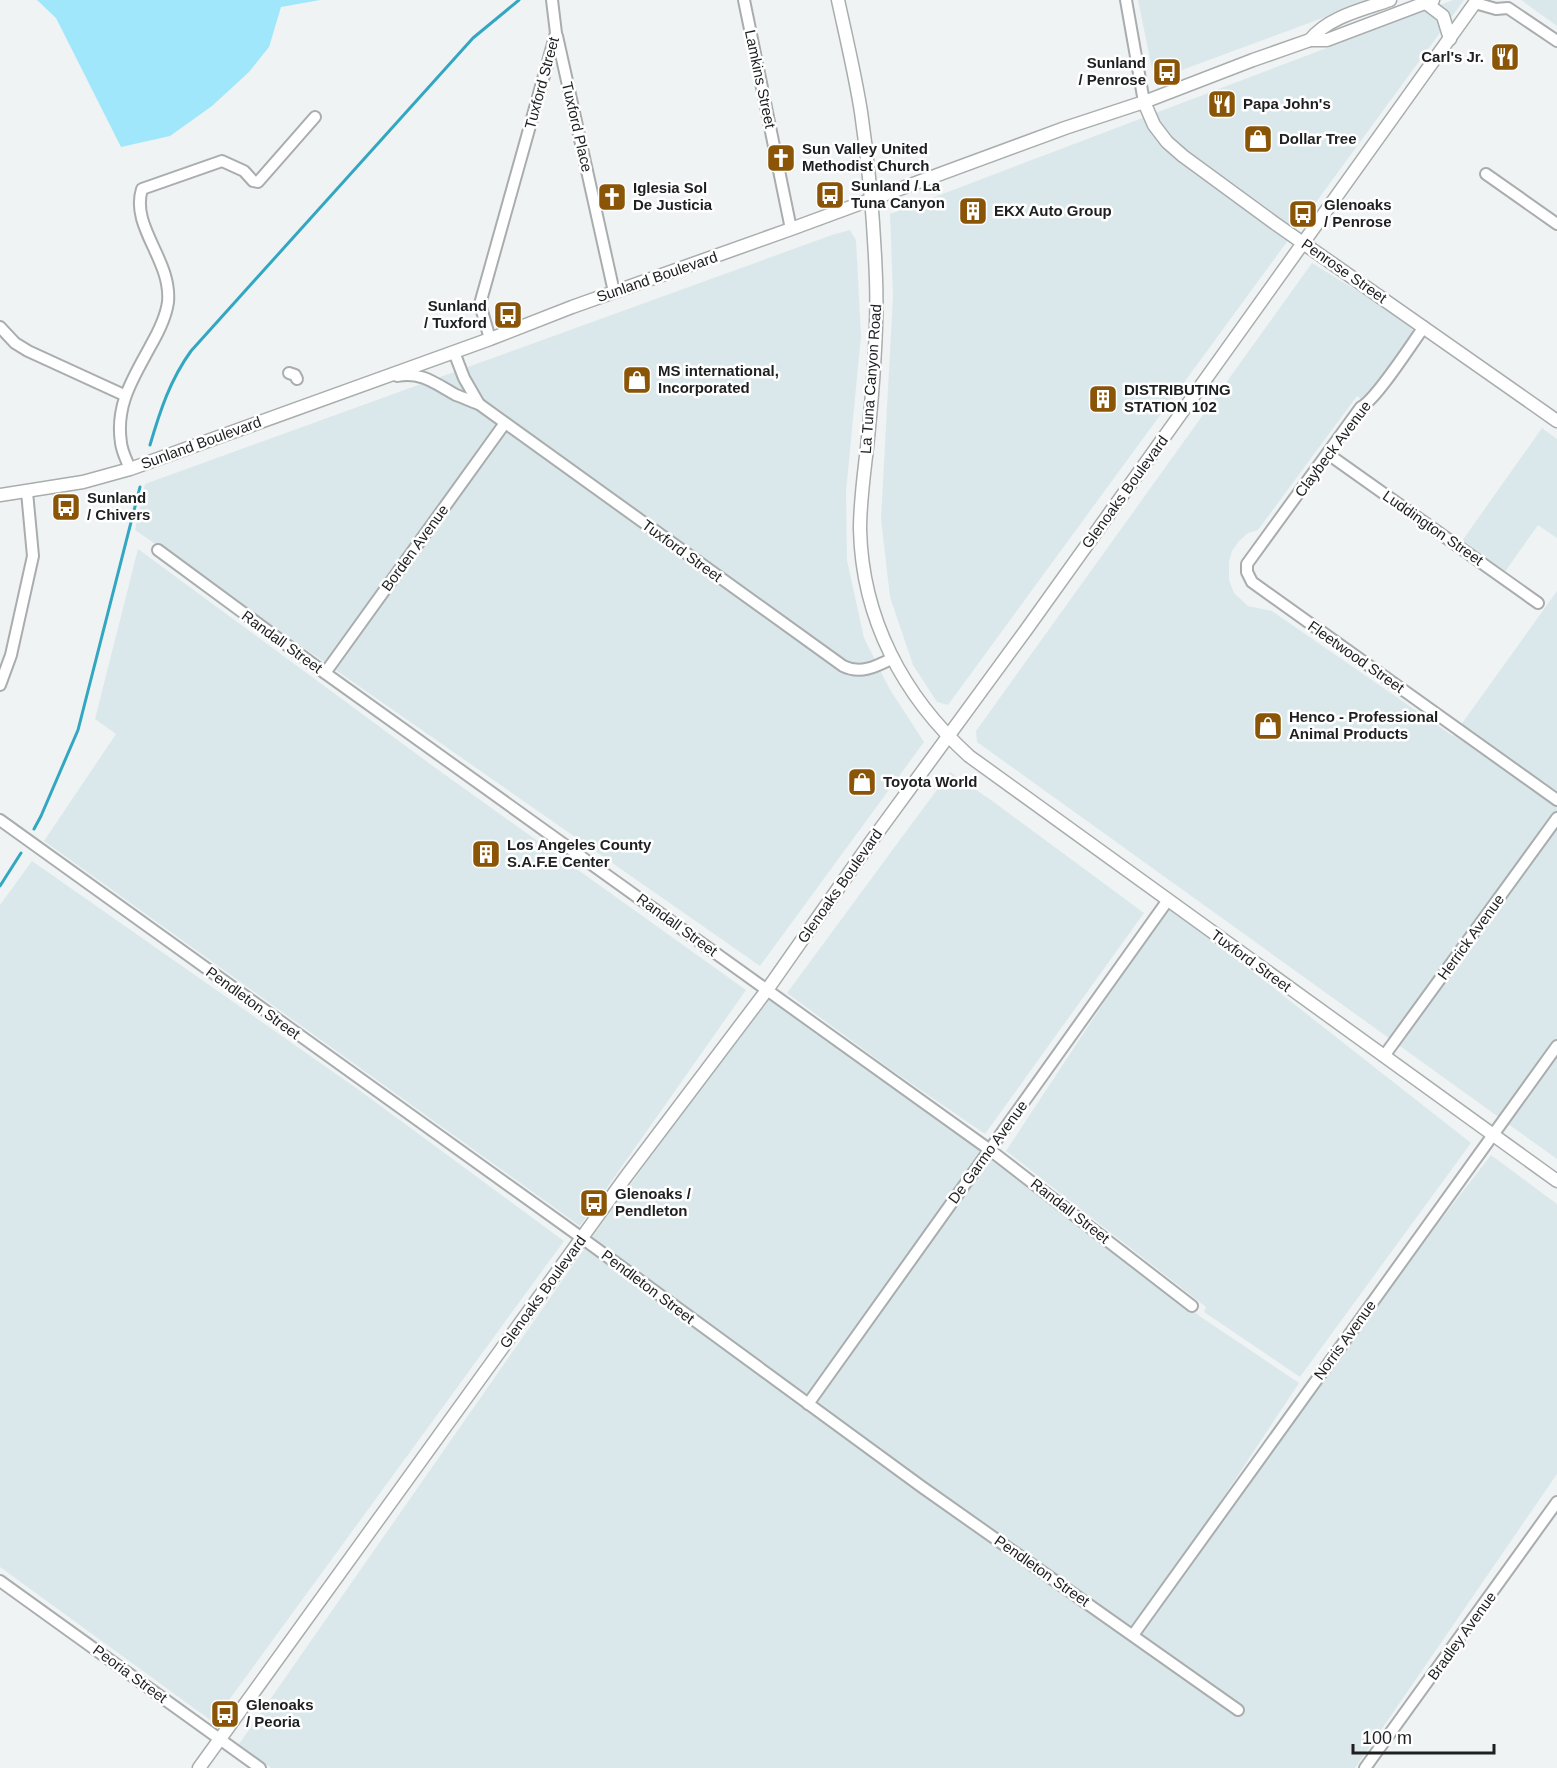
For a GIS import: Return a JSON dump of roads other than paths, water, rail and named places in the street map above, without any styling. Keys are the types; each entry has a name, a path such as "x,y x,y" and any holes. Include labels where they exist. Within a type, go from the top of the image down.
{"main road":[{"name":"La Tuna Canyon Road","path":"838,0 861,111 876,280 870,418 861,511 861,548 864,572 873,610 892,658 909,688 948,737"},
{"name":"Sunland Boulevard","path":"1310,40 1317,30 1332,22 1390,0"},
{"name":"Sunland Boulevard","path":"0,495 83,482 130,469 1065,128 1144,102 1310,40 1326,40 1430,1"},
{"path":"1430,1 1443,16 1450,39"},
{"name":"Glenoaks Boulevard","path":"199,1768 582,1238 767,990 873,838 1304,243 1476,1"},
{"name":"Penrose Street","path":"1144,102 1154,125 1175,149 1557,421"},
{"name":"Tuxford Street","path":"948,737 969,756 1557,1181"}],"street":[{"name":"Tuxford Street","path":"490,339 480,304 556,33 552,0"},
{"name":"Lamkins Street","path":"744,0 791,229"},
{"name":"Penrose Street","path":"1126,0 1144,102"},
{"path":"1476,1 1496,9 1507,4 1557,41"},
{"name":"Tuxford Place","path":"556,33 614,292"},
{"path":"130,469 121,444 120,416 124,395 160,329 168,304 167,277 138,207 142,189 222,161 244,171 253,181 258,182 315,117"},
{"path":"1486,174 1557,224"},
{"path":"0,327 15,343 28,351 124,395"},
{"name":"Claybeck Avenue","path":"1247,572 1247,564 1361,407 1367,404 1376,393 1424,327"},
{"name":"Tuxford Street","path":"454,352 479,404"},
{"name":"Tuxford Street","path":"370,381 407,374 425,377 479,404 843,666 853,670 866,669 892,658"},
{"name":"Borden Avenue","path":"325,673 505,423"},
{"name":"Luddington Street","path":"1328,454 1538,603"},
{"path":"0,685 11,655 33,556 27,492"},
{"name":"Randall Street","path":"158,550 325,673 990,1150 1192,1306"},
{"name":"Fleetwood Street","path":"1247,572 1252,582 1557,800"},
{"name":"Herrick Avenue","path":"1384,1056 1557,818"},
{"name":"Pendleton Street","path":"0,820 582,1238 808,1404 1238,1710"},
{"name":"De Garmo Avenue","path":"808,1404 1168,900"},
{"name":"Norris Avenue","path":"1133,1635 1557,1046"},
{"name":"Bradley Avenue","path":"1365,1768 1557,1503"},
{"name":"Peoria Street","path":"0,1581 260,1768"}],"waterway":[{"path":"150,445 171,385 191,351 473,38 519,0"},
{"path":"34,829 78,730 140,487"},
{"path":"0,886 21,853"}],"place":[{"name":"Carl's Jr.","path":"1505,57"},
{"name":"Sunland / Penrose","path":"1167,72"},
{"name":"Papa John's","path":"1222,104"},
{"name":"Dollar Tree","path":"1258,139"},
{"name":"Sun Valley United Methodist Church","path":"781,158"},
{"name":"Sunland / La Tuna Canyon","path":"830,195"},
{"name":"Iglesia Sol De Justicia","path":"612,197"},
{"name":"EKX Auto Group","path":"973,211"},
{"name":"Glenoaks / Penrose","path":"1303,214"},
{"name":"Sunland / Tuxford","path":"508,315"},
{"name":"MS international, Incorporated","path":"637,380"},
{"name":"DISTRIBUTING STATION 102","path":"1103,399"},
{"name":"Sunland / Chivers","path":"66,507"},
{"name":"Henco - Professional Animal Products","path":"1268,726"},
{"name":"Toyota World","path":"862,782"},
{"name":"Los Angeles County S.A.F.E Center","path":"486,854"},
{"name":"Glenoaks / Pendleton","path":"594,1203"},
{"name":"Glenoaks / Peoria","path":"225,1714"}]}
